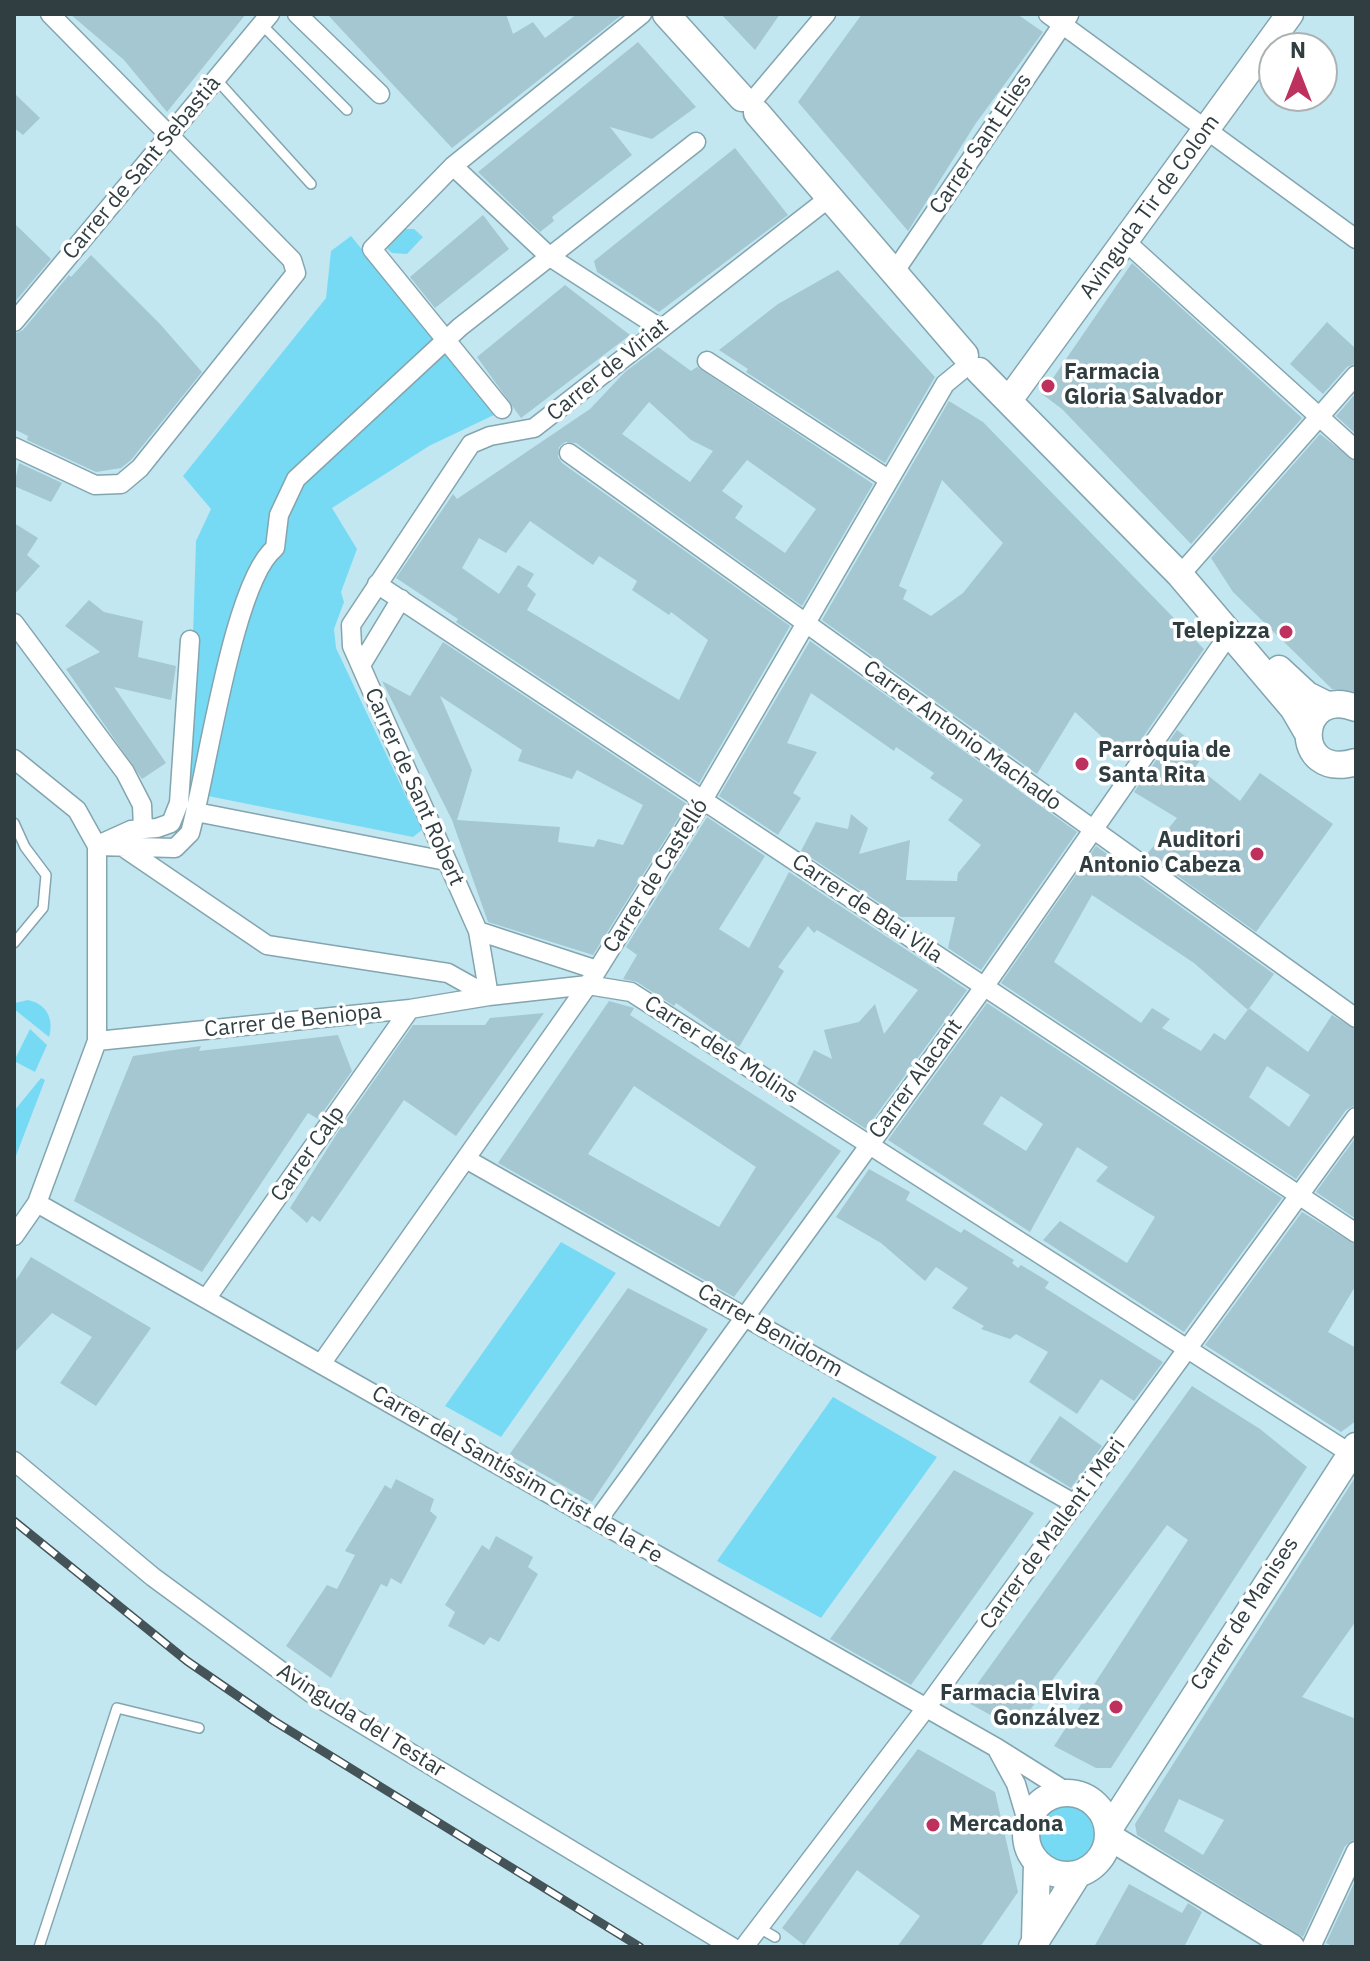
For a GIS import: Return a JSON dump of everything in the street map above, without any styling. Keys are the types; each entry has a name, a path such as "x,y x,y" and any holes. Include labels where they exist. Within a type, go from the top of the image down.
{"street":[{"path":"14,447 95,485 121,484 140,468 296,273 292,260 50,14"},
{"path":"297,14 380,94"},
{"path":"502,409 453,333 372,249 453,166 642,14"},
{"path":"666,14 752,103 968,365 1009,400 1189,585 1307,695 1327,705"},
{"path":"752,103 826,14"},
{"name":"Avinguda Tir de Colom","path":"1009,400 1290,14"},
{"path":"1060,17 1356,239"},
{"name":"Carrer Sant Elies","path":"893,274 1060,17"},
{"name":"Carrer de Sant Sebastià","path":"14,322 266,19"},
{"path":"97,846 175,848 190,833 238,620 264,556 275,548 279,515 296,479 453,333 696,142"},
{"path":"453,166 550,257 660,328"},
{"name":"Carrer de Viriat","path":"377,584 471,444 490,436 534,428 829,198"},
{"path":"1125,241 1356,450"},
{"path":"707,361 888,479"},
{"name":"Carrer de Castelló","path":"321,1364 593,977 703,800 945,384 968,365"},
{"path":"1189,585 1356,375"},
{"name":"Carrer Antonio Machado","path":"569,453 1356,1018"},
{"name":"Carrer de Blai Vila","path":"377,584 1356,1233"},
{"name":"Carrer de Sant Robert","path":"377,584 351,625 352,646 478,931 489,996"},
{"path":"1189,585 1293,708 1307,732 1311,750 1323,762 1351,769"},
{"path":"361,665 401,599"},
{"path":"14,623 125,772 142,805 143,829"},
{"name":"Carrer Alacant","path":"597,1521 984,987 1091,828 1230,633"},
{"path":"97,846 131,830 171,823 179,803 190,640"},
{"path":"1307,732 1313,716 1327,705 1341,703 1356,707"},
{"path":"14,759 77,810 97,846 97,1041 37,1203 14,1236"},
{"path":"196,812 446,861"},
{"path":"123,847 267,945 448,973 489,996"},
{"name":"Carrer dels Molins","path":"478,931 631,992 1189,1350 1354,1452"},
{"name":"Carrer dels Molins","path":"489,996 593,977"},
{"name":"Carrer de Beniopa","path":"97,1041 410,1009 489,996"},
{"name":"Carrer Calp","path":"206,1299 410,1009"},
{"name":"Carrer de Mallent i Meri","path":"744,1947 768,1933 926,1708 1356,1117"},
{"name":"Carrer Benidorm","path":"466,1159 1075,1504"},
{"name":"Carrer del Santíssim Crist de la Fe","path":"37,1203 1079,1796"},
{"name":"Carrer de Manises","path":"1108,1833 1141,1775 1354,1452"},
{"name":"Avinguda del Testar","path":"14,1461 153,1577 311,1693 732,1947"},
{"path":"997,1748 1016,1784 1027,1821 1026,1843 1037,1863 1056,1874 1078,1874"},
{"name":"Carrer de Manises","path":"1079,1796 1117,1791 1141,1775"},
{"path":"1027,1821 1042,1800 1079,1796 1103,1813 1108,1833 1097,1862 1078,1874 1033,1945"},
{"path":"1108,1833 1291,1947"},
{"path":"1311,1947 1356,1851"},
{"path":"1033,1945 1037,1863"}],"lane":[{"path":"266,19 347,110"},
{"path":"216,79 311,184"},
{"path":"14,823 25,847 46,875 43,908 14,943"},
{"path":"39,1947 117,1708 199,1728"}],"shaded area":[{"path":"399,229 414,229 423,237 407,254 392,253 383,245"},
{"path":"351,236 496,414 429,446 332,508 357,549 341,592 344,602 334,629 336,648 422,830 413,837 188,792 196,541 211,509 183,476 326,298 331,251"},
{"path":"28,1000 48,1013 49,1037 14,1009 15,1003"},
{"path":"30,1029 47,1045 35,1072 14,1061"},
{"path":"41,1078 45,1080 14,1161 14,1111"},
{"path":"561,1242 616,1273 501,1437 445,1406"},
{"path":"833,1397 937,1457 821,1618 717,1561"},
{"path":"1067,1806 1087,1814 1095,1834 1087,1854 1067,1862 1047,1854 1039,1834 1047,1814"}],"building":[{"path":"70,14 246,14 167,112 124,60"},
{"path":"327,14 506,14 513,34 533,22 545,38 577,14 623,14 452,148"},
{"path":"721,14 780,14 755,50"},
{"path":"862,14 1017,14 1043,32 976,123 908,231 798,102"},
{"path":"638,42 696,107 652,139 610,127 632,155 552,217 554,221 540,232 478,172"},
{"path":"14,93 40,118 23,135 14,128"},
{"path":"735,148 788,215 659,312 597,272 594,261"},
{"path":"483,215 509,249 435,308 410,277"},
{"path":"14,223 51,259 14,303"},
{"path":"91,255 160,324 202,372 131,460 121,468 96,472 27,440 28,436 14,429 14,334 23,330 69,275 71,277"},
{"path":"1132,263 1302,418 1191,544 1062,409 1042,394"},
{"path":"838,270 935,377 885,463 746,372 748,369 719,350 778,304"},
{"path":"565,285 630,335 521,418 477,357"},
{"path":"1327,322 1356,349 1356,363 1347,367 1323,394 1290,364"},
{"path":"658,347 691,371 697,367 873,484 802,606 576,443 565,442 559,447 558,457 562,463 790,626 699,783 456,622 458,619 396,578 453,494 457,499 590,409 625,372","holes":["649,402 691,440 713,451 690,482 622,434","747,460 816,509 785,553 735,518 743,506 722,491","530,521 593,565 599,556 637,581 632,590 669,615 671,612 708,640 679,700 527,610 536,594 527,586 534,574 518,565 499,594 462,568 479,538 506,553"]},
{"path":"1356,393 1356,434 1336,416"},
{"path":"949,401 983,422 1204,649 1127,760 1075,712 1037,774 822,620","holes":["942,480 1003,543 963,593 931,616 903,599 907,590 899,586"]},
{"path":"1320,434 1356,462 1356,692 1332,689 1233,592 1211,558"},
{"path":"19,463 62,483 51,502 14,486"},
{"path":"14,523 38,538 27,555 40,566 14,595"},
{"path":"89,600 104,612 143,621 138,657 176,666 171,700 114,687 166,763 142,779 66,669 100,652 65,626"},
{"path":"810,641 1077,832 981,970 948,948 955,917 901,917 801,851 816,822 848,829 851,814 868,828 859,854 910,840 906,880 957,881 958,873 981,845 948,820 963,800 930,778 934,773 896,747 894,751 811,693 787,743 817,752 793,793 801,798 778,835 719,796"},
{"path":"443,642 687,804 593,955 488,922 452,820 382,681 410,696","holes":["440,696 522,750 518,761 572,779 577,770 643,805 623,845 598,839 594,847 558,842 560,827 457,820 472,770"]},
{"name":"Auditori Antonio Cabeza","path":"1177,730 1206,752 1196,766 1240,801 1260,773 1333,824 1256,932 1147,854 1177,818 1134,792"},
{"path":"707,817 765,856 719,929 749,948 789,872 967,990 866,1129 797,1084 814,1050 832,1059 824,1030 859,1022 875,1004 884,1034 918,990 817,930 814,933 808,926 778,967 784,971 739,1047 676,1003 674,1006 637,982 623,979 637,955 626,947"},
{"path":"1096,846 1274,974 1249,1008 1308,1052 1332,1015 1356,1030 1356,1105 1346,1110 1296,1179 1001,983","holes":["1092,895 1194,963 1248,1010 1225,1040 1214,1033 1201,1051 1162,1028 1170,1019 1152,1008 1141,1023 1054,962","1267,1066 1310,1095 1289,1127 1249,1097"]},
{"path":"609,1001 634,1008 630,1015 841,1151 734,1297 498,1163","holes":["634,1086 756,1167 719,1227 588,1154"]},
{"path":"987,1003 1282,1198 1184,1332 1043,1240 1060,1221 1127,1263 1155,1217 1096,1181 1108,1167 1077,1147 1030,1232 888,1140","holes":["1001,1096 1043,1124 1026,1151 983,1124"]},
{"path":"544,1013 456,1136 404,1100 320,1222 312,1216 307,1223 290,1208 338,1132 413,1025 485,1025 490,1018"},
{"path":"338,1035 352,1071 318,1119 308,1113 202,1272 74,1201 133,1056 201,1046 199,1051"},
{"path":"1356,1137 1356,1219 1316,1192"},
{"path":"869,1169 910,1192 906,1200 961,1233 964,1229 1014,1260 1012,1263 1018,1268 1021,1265 1049,1282 1045,1288 1163,1362 1134,1401 1101,1379 1077,1414 1029,1382 1048,1352 1016,1334 1010,1339 981,1329 984,1326 952,1308 968,1288 936,1267 925,1281 881,1243 836,1217"},
{"path":"1302,1212 1356,1245 1356,1285 1328,1332 1356,1348 1356,1421 1341,1432 1205,1345"},
{"path":"31,1257 151,1328 96,1406 60,1383 92,1337 52,1313 14,1353 14,1283"},
{"path":"628,1288 708,1329 592,1502 509,1455"},
{"path":"1192,1386 1260,1429 1307,1467 1111,1768 1096,1768 1054,1746 1188,1540 1167,1525 1016,1729 965,1701"},
{"path":"1060,1416 1102,1446 1071,1488 1029,1462"},
{"path":"954,1470 1034,1513 911,1685 830,1639"},
{"path":"1356,1476 1356,1621 1302,1697 1356,1719 1356,1839 1345,1846 1303,1937 1137,1835 1135,1824","holes":["1179,1799 1224,1820 1203,1855 1164,1831"]},
{"path":"396,1479 434,1499 430,1511 437,1517 401,1584 391,1578 387,1587 381,1584 331,1678 286,1646 327,1585 337,1589 355,1555 345,1551 385,1485 391,1489"},
{"path":"496,1536 533,1557 528,1567 538,1574 499,1642 490,1637 484,1645 448,1626 455,1612 445,1605 482,1545 489,1550"},
{"name":"Mercadona","path":"918,1749 995,1792 1018,1892 980,1947 897,1947 920,1916 857,1870 804,1945 782,1928"},
{"path":"1356,1879 1356,1947 1334,1947 1326,1943"},
{"path":"1129,1884 1182,1913 1188,1903 1202,1912 1184,1947 1094,1947"}],"railway":[{"path":"14,1521 187,1661 274,1721 640,1947"}],"place":[{"name":"Farmacia Gloria Salvador","path":"1048,386"},
{"name":"Telepizza","path":"1286,632"},
{"name":"Parròquia de Santa Rita","path":"1082,764"},
{"name":"Auditori Antonio Cabeza","path":"1257,854"},
{"name":"Farmacia Elvira Gonzálvez","path":"1116,1707"},
{"name":"Mercadona","path":"933,1825"}]}
